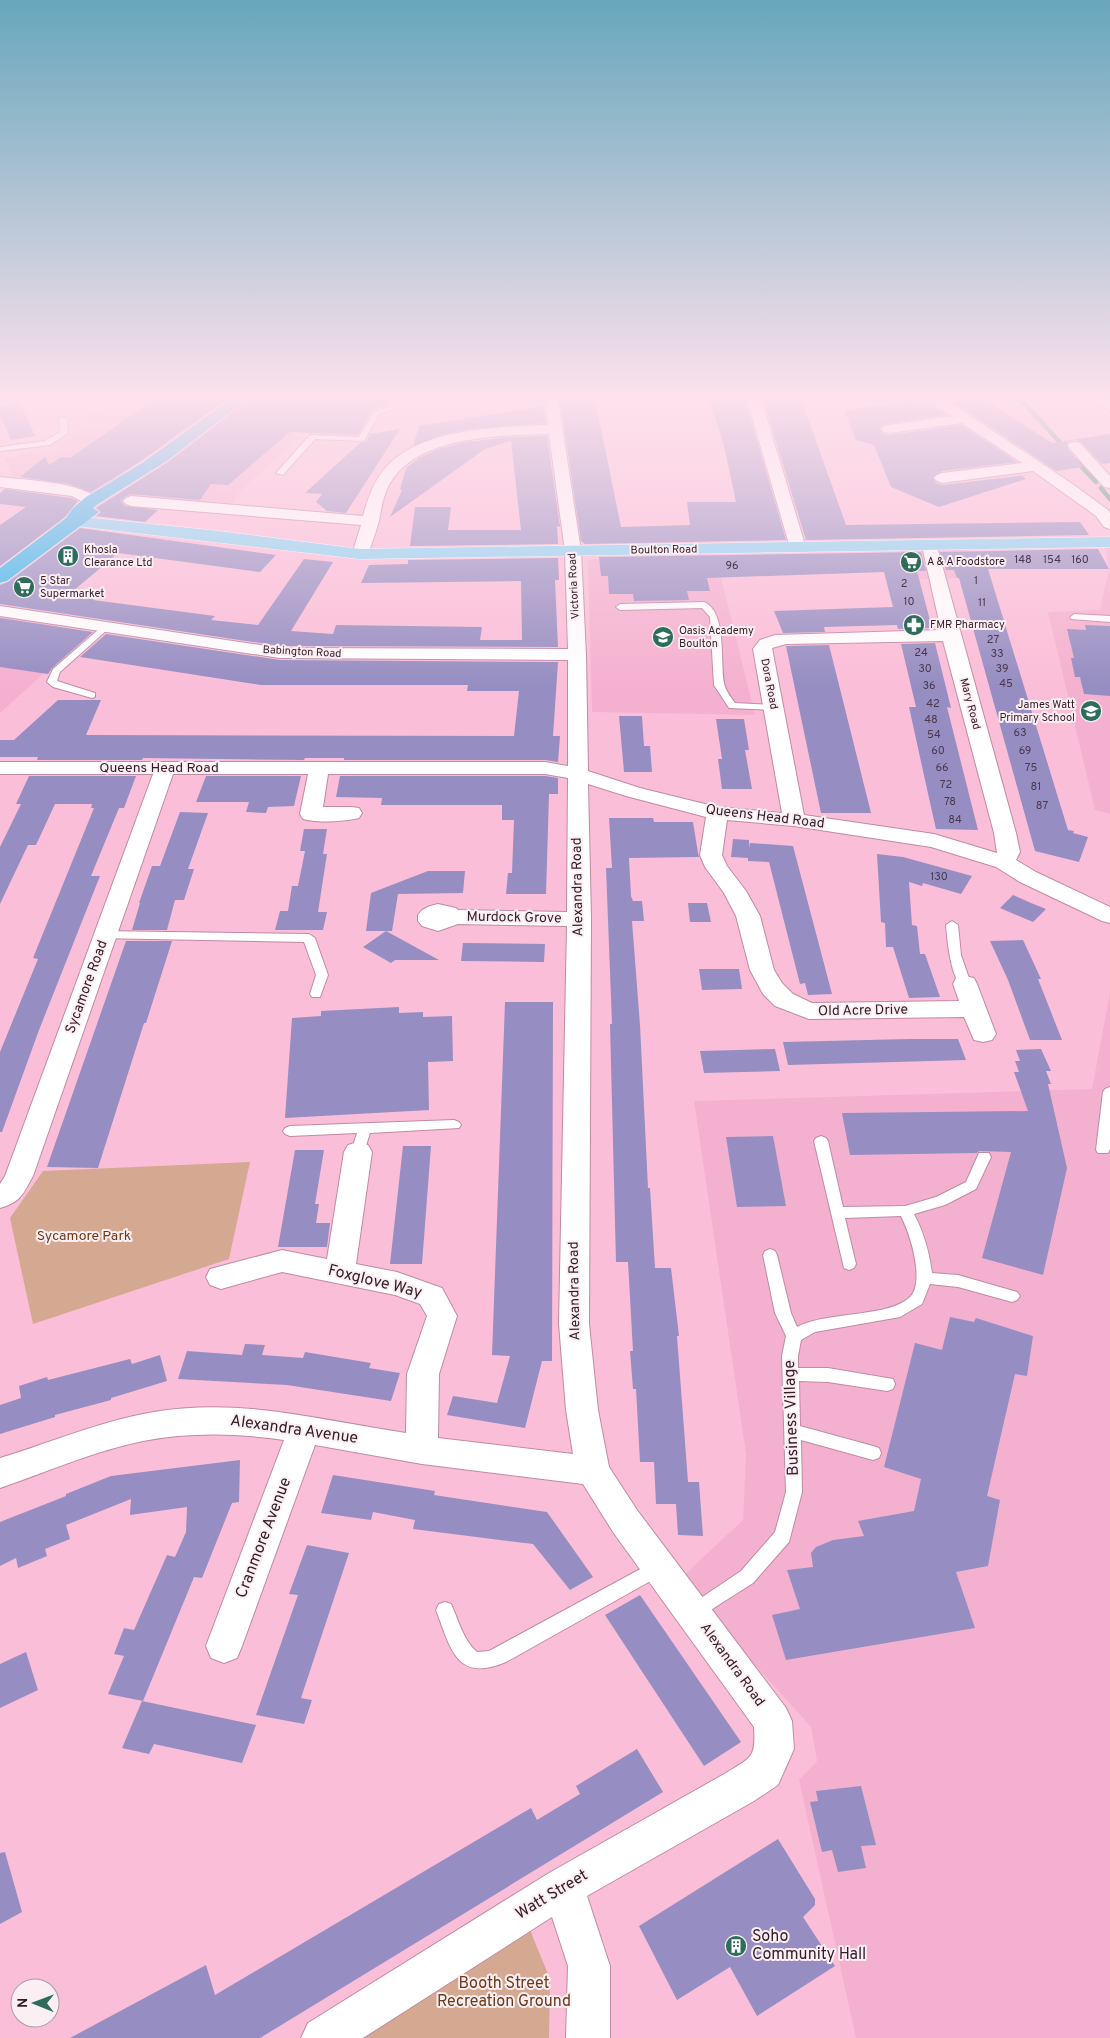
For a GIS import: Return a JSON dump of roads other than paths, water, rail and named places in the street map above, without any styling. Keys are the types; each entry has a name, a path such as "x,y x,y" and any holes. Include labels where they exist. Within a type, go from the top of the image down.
{"highway":[{"path":"0,577 83,512 107,500 114,494"}],"main road":[{"name":"Boulton Road","path":"83,512 219,536 360,554 930,546 1110,538"}],"street":[{"path":"77,494 83,512"},
{"path":"360,554 378,494"},
{"name":"Victoria Road","path":"565,494 572,551 577,655 577,774"},
{"path":"782,494 798,548"},
{"path":"1077,494 1102,513 1110,538"},
{"path":"131,501 371,521"},
{"name":"Mary Road","path":"930,546 951,635 1005,833 1009,852 1004,862"},
{"name":"Babington Road","path":"0,611 288,653 577,655"},
{"name":"Dora Road","path":"794,820 762,650 766,644 775,640 951,635"},
{"path":"319,768 309,821 351,814"},
{"name":"Queens Head Road","path":"2,773 165,769 545,768 577,774 633,792 717,813 794,820 934,841 1004,862 1028,877 1110,916"},
{"name":"Sycamore Road","path":"0,1198 10,1191 19,1176 103,935 165,769"},
{"name":"Alexandra Road","path":"577,774 579,919 574,1324 582,1410 593,1471 625,1521 773,1721 775,1750"},
{"name":"Old Acre Drive","path":"717,813 711,855 716,867 735,891 748,916 762,970 772,988 784,1000 809,1011 973,1009"},
{"name":"Murdock Grove","path":"450,917 579,919"},
{"path":"965,984 983,1034"},
{"path":"340,1272 362,1140"},
{"name":"Foxglove Way","path":"221,1277 282,1261 397,1284 431,1296 442,1316 423,1374 422,1449"},
{"name":"Alexandra Avenue","path":"0,1473 39,1462 101,1438 163,1424 226,1420 304,1430 422,1449 593,1471"},
{"name":"Cranmore Avenue","path":"224,1646 304,1430"},
{"name":"Watt Street","path":"323,2038 563,1887 740,1788 764,1771 775,1750"},
{"path":"563,1887 588,1966 588,2038"}],"lane":[{"path":"620,607 704,605 714,617 720,685 732,706 774,708"},
{"path":"1074,618 1110,619"},
{"path":"92,695 56,685 52,682 52,678 56,672 105,627"},
{"path":"952,925 955,955 965,984"},
{"path":"103,935 169,934 309,938 322,975 316,994"},
{"path":"1103,1150 1110,1092"},
{"path":"290,1131 362,1140 454,1125"},
{"path":"821,1142 849,1264"},
{"path":"837,1213 905,1211 940,1201 971,1185 984,1157"},
{"path":"770,1255 783,1313 794,1336 812,1326 895,1313 917,1300 925,1278 922,1253 915,1230 905,1211"},
{"path":"925,1278 958,1281 1012,1296"},
{"name":"Business Village","path":"694,1613 747,1577 783,1536 794,1492 790,1356 794,1336"},
{"path":"790,1374 828,1375 887,1384"},
{"path":"792,1431 873,1453"},
{"path":"445,1610 462,1649 468,1657 475,1661 486,1661 509,1652 618,1592 659,1567"}],"waterway":[{"path":"1106,494 1110,499"}],"place":[{"name":"Khosla Clearance Ltd","path":"68,556"},
{"name":"A & A Foodstore","path":"911,562"},
{"name":"5 Star Supermarket","path":"24,587"},
{"name":"FMR Pharmacy","path":"914,625"},
{"name":"Oasis Academy Boulton","path":"663,637"},
{"name":"James Watt Primary School","path":"1091,711"},
{"name":"Soho Community Hall","path":"736,1946"}],"park label":[{"name":"Sycamore Park","path":"84,1236"},
{"name":"Booth Street Recreation Ground","path":"504,1993"}]}
